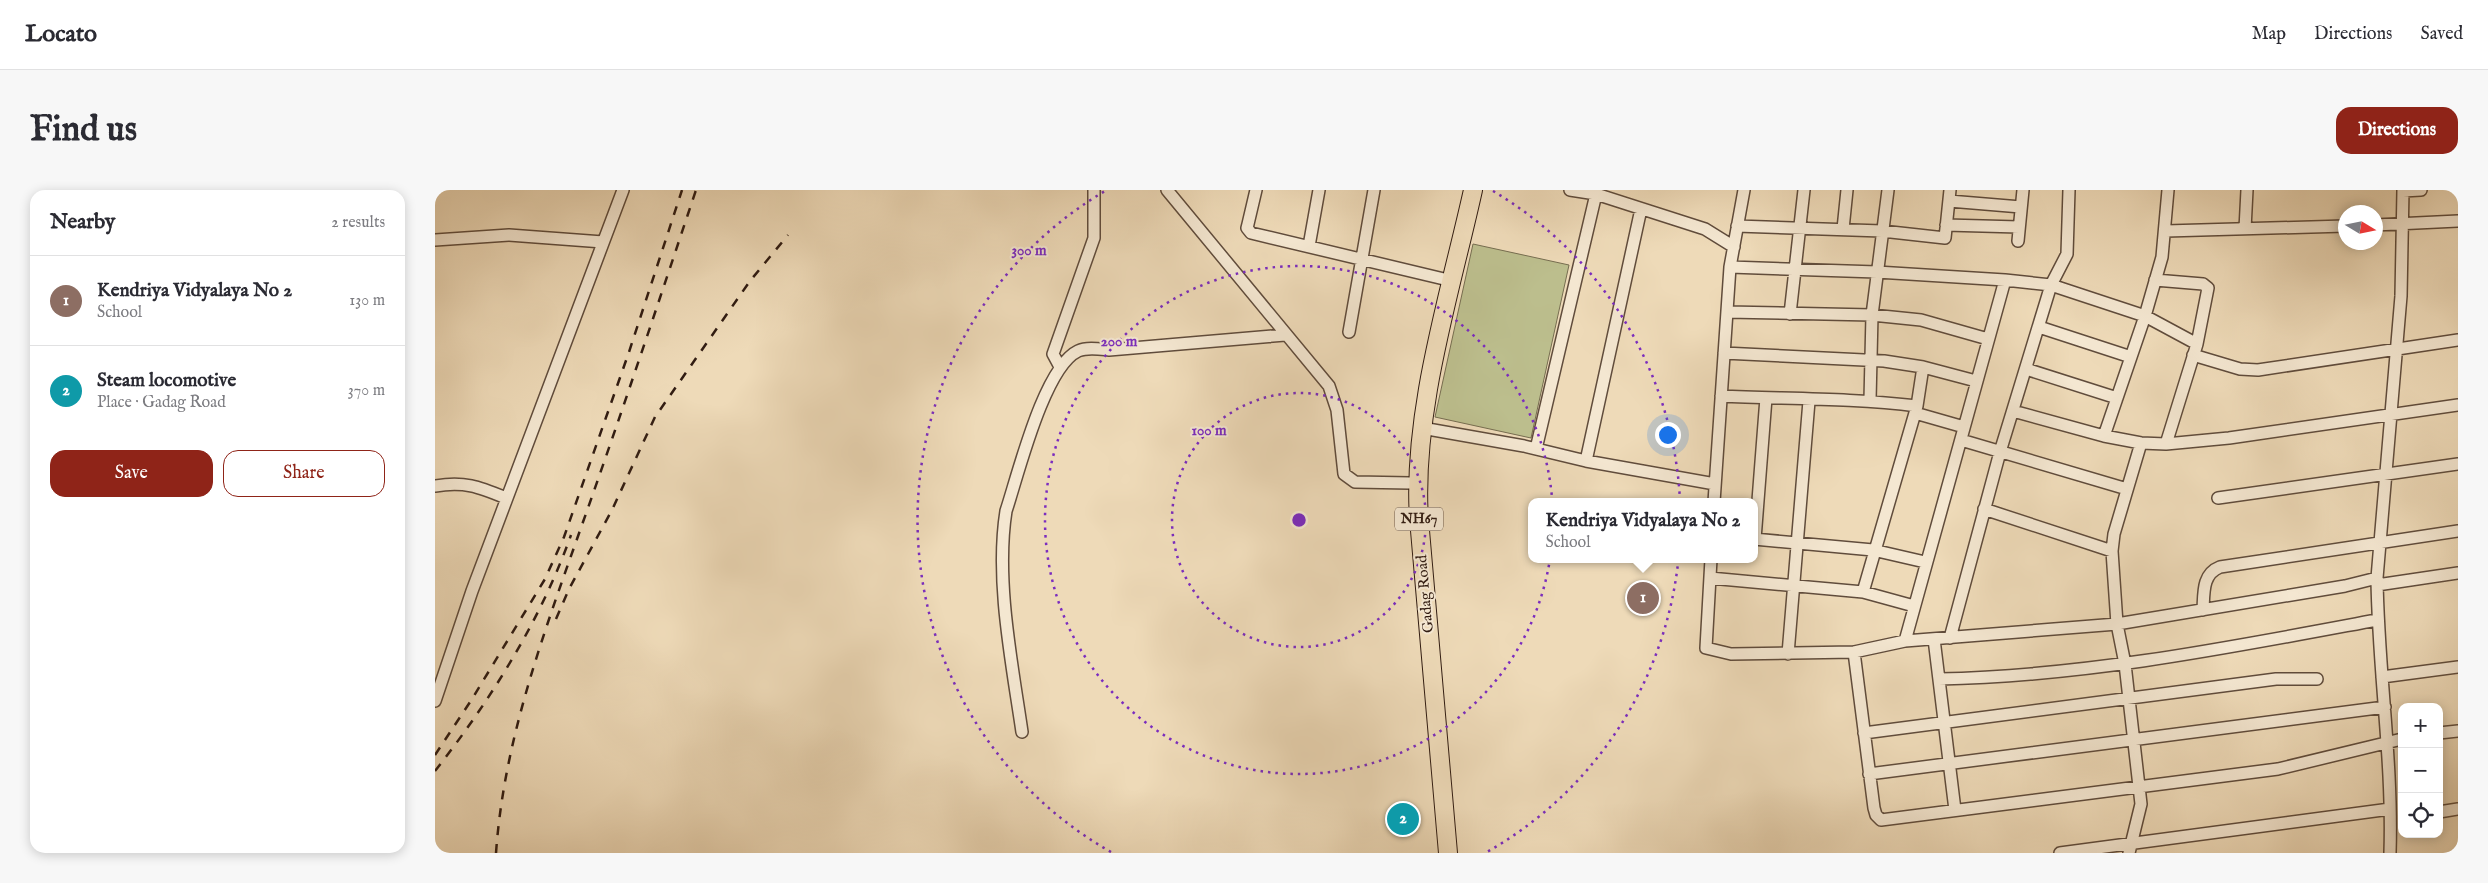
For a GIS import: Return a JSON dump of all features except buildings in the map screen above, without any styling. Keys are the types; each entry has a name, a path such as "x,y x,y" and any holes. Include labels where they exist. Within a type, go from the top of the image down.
{"highway":[{"name":"Gadag Road","path":"1439,853 1410,519 1410,483 1413,427 1421,378 1464,190"},
{"name":"Gadag Road","path":"1448,853 1418,505 1422,428 1430,380 1473,190"}],"street":[{"path":"435,701 507,498 623,190"},
{"path":"1061,367 1053,354 1094,238 1094,190"},
{"path":"1167,190 1329,386 1335,398 1344,474 1355,482 1410,483"},
{"path":"1256,190 1248,224 1249,232 1444,279"},
{"path":"1309,246 1319,190"},
{"path":"1349,332 1374,190"},
{"path":"1715,498 1730,267 1744,190"},
{"path":"1789,314 1804,190"},
{"path":"1843,229 1847,190"},
{"path":"1871,400 1869,360 1871,315 1888,190"},
{"path":"2017,241 2023,190"},
{"path":"1950,638 2000,452 2051,285 2067,254 2069,190"},
{"path":"2104,436 2145,316 2162,257 2166,230 2168,190"},
{"path":"2245,229 2247,190"},
{"path":"2390,853 2394,816 2377,620 2377,582 2401,296 2403,190 2421,190"},
{"path":"1577,191 1596,194 1705,229 1734,247"},
{"path":"1536,449 1596,194"},
{"path":"1737,226 1882,231 1945,238 1949,196 2021,207"},
{"path":"1587,461 1641,209"},
{"path":"2383,226 2458,221"},
{"path":"1946,225 2019,227"},
{"path":"2166,230 2338,226"},
{"path":"435,240 509,236 603,242"},
{"path":"1730,267 1877,272 2005,280 2051,285 2145,316 2197,344"},
{"path":"1905,641 1925,562 2005,280"},
{"path":"2155,280 2195,283 2208,288 2197,344 2166,444"},
{"path":"1727,312 1871,315 1921,320 1988,340"},
{"path":"2039,327 2131,357"},
{"path":"1021,732 1005,608 1003,528 1006,511 1040,405 1061,367 1081,350 1109,350 1285,335"},
{"path":"2193,355 2250,370 2458,340"},
{"path":"1724,353 1869,360 1923,367 1976,381"},
{"path":"1863,592 1873,550 1916,409 1923,367"},
{"path":"2026,369 2117,398"},
{"path":"1721,396 1809,401 1871,400 1916,409 1964,427"},
{"path":"1758,501 1766,398"},
{"path":"1788,654 1809,401"},
{"path":"2013,411 2104,436 2141,443 2166,444 2229,438 2458,405"},
{"path":"1422,428 1715,484"},
{"path":"1961,440 2127,488"},
{"path":"2131,848 2141,804 2125,664 2117,624 2112,551 2127,488 2141,443"},
{"path":"2218,498 2385,476 2458,464"},
{"path":"435,486 456,483 471,484 507,498"},
{"path":"1984,509 2112,551"},
{"path":"2203,610 2204,587 2213,570 2237,564 2458,531"},
{"path":"1758,539 1873,550 1925,562"},
{"path":"1711,563 1706,648 1731,654 1854,652 1905,641 2117,624 2345,586 2458,573"},
{"path":"1710,578 1863,592 1914,606"},
{"path":"1939,679 2003,678 2125,664 2220,649 2377,620"},
{"path":"1934,639 1955,810"},
{"path":"1854,652 1874,808 1878,819 1886,821 1955,810 2278,769 2398,740"},
{"path":"2383,678 2458,667"},
{"path":"1864,733 2276,679 2317,679"},
{"path":"1869,774 2385,707"},
{"path":"2443,733 2458,731"},
{"path":"2443,811 2458,809"},
{"path":"2060,853 2131,848 2394,816"}],"green space":[{"path":"1473,244 1569,265 1531,438 1435,417"}],"railway":[{"path":"435,755 472,699 545,579 564,537 629,352 682,190"},
{"path":"496,853 500,810 517,726 528,685 696,190"},
{"path":"556,619 569,589 612,510 655,417 750,281 788,235"},
{"path":"435,771 475,717 512,659 545,598 571,535"}],"place":[{"name":"Kendriya Vidyalaya No 2","path":"1643,598"},
{"name":"Steam locomotive","path":"1403,819"}]}
